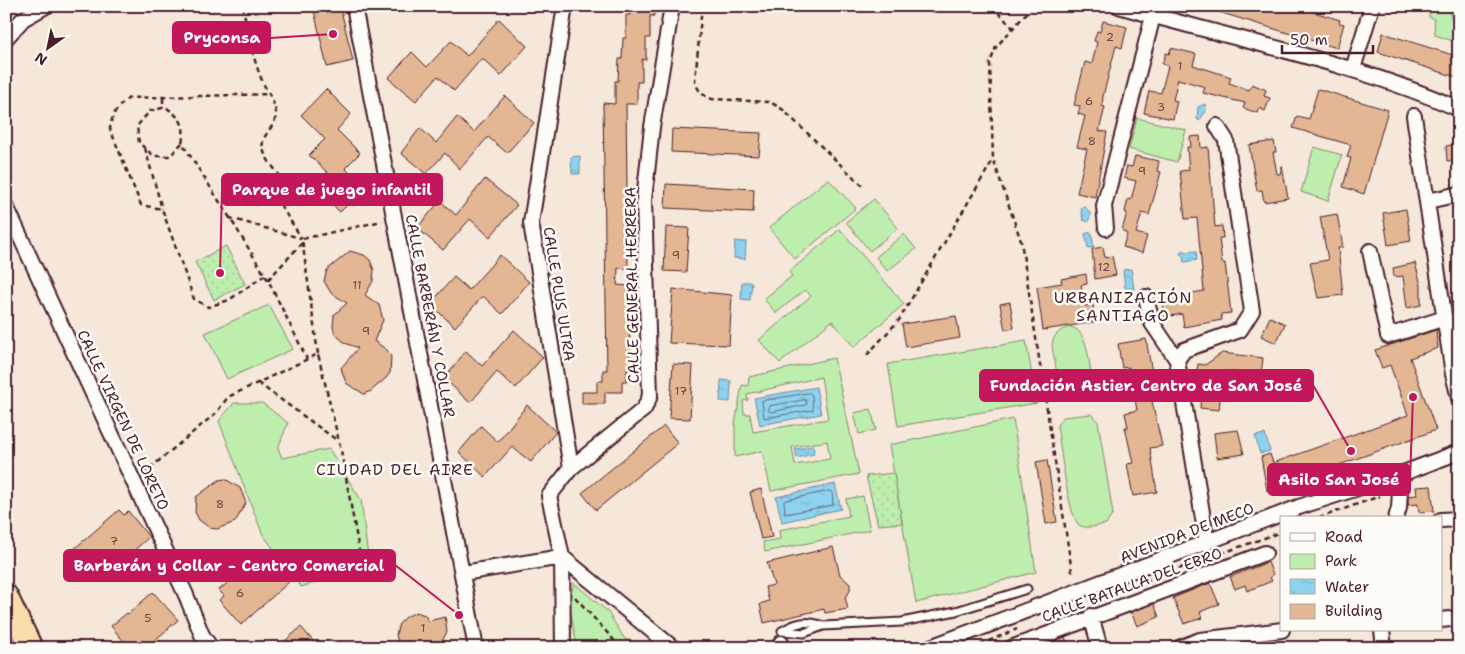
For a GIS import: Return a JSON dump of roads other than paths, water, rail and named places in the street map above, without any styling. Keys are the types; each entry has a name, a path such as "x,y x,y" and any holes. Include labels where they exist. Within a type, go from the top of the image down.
{"highway":[{"path":"6,596 32,648"}],"street":[{"path":"6,38 23,19 46,6"},
{"name":"CALLE BARBERÁN Y COLLAR","path":"354,6 476,648"},
{"name":"CALLE PLUS ULTRA","path":"565,6 531,222 572,468"},
{"name":"CALLE GENERAL HERRERA","path":"562,557 549,496 572,468 644,409 650,396 644,200 652,127 672,6"},
{"path":"1119,6 1353,70 1420,92 1459,109"},
{"path":"1170,20 1173,6"},
{"path":"1353,70 1372,6"},
{"path":"1106,228 1104,206 1153,16"},
{"path":"1414,116 1459,398"},
{"path":"1177,360 1184,350 1240,330 1252,312 1226,140 1217,126"},
{"path":"1428,201 1459,194"},
{"name":"CALLE VIRGEN DE LORETO","path":"6,206 202,635 211,648"},
{"path":"1370,251 1388,336 1445,318"},
{"path":"1146,297 1152,323 1177,360 1207,543"},
{"name":"AVENIDA DE MECO","path":"928,648 1299,507 1400,474 1459,452"},
{"path":"1397,516 1399,508 1400,474"},
{"path":"1442,520 1459,518"},
{"name":"CALLE BATALLA DEL EBRO","path":"1011,648 1091,616 1265,553"},
{"path":"562,557 563,648"},
{"path":"463,573 562,557 673,648"},
{"path":"1091,616 1100,648"},
{"path":"1442,620 1459,618"},
{"path":"1179,648 1280,630"},
{"path":"1382,632 1384,648"}],"lane":[{"path":"781,641 795,623 809,621 822,626 902,622 956,611 1027,589"}],"water":[{"path":"1447,6 1459,6 1459,19 1458,16 1451,18"},
{"path":"1205,104 1206,111 1199,121 1197,119 1198,107"},
{"path":"580,156 580,174 572,174 571,157"},
{"path":"1084,206 1091,214 1088,222 1083,220 1081,209"},
{"path":"1091,232 1094,247 1088,248 1085,234"},
{"path":"735,241 746,242 745,259 734,258"},
{"path":"1182,250 1187,252 1196,251 1197,260 1184,262 1183,256 1180,254"},
{"path":"1131,269 1134,289 1125,288 1123,270"},
{"path":"742,282 752,282 750,300 741,299"},
{"path":"721,380 731,381 730,402 720,401"},
{"path":"816,387 821,414 760,425 754,398"},
{"path":"1265,434 1270,451 1260,454 1255,436"},
{"path":"813,446 814,454 797,458 795,449"},
{"path":"835,484 841,509 782,522 776,497"}],"place":[{"name":"Pryconsa","path":"333,34"},
{"name":"Parque de juego infantil","path":"220,273"},
{"name":"Asilo San José","path":"1413,397"},
{"name":"Fundación Astier. Centro de San José","path":"1351,451"},
{"name":"Barberán y Collar - Centro Comercial","path":"459,615"}],"district":[{"name":"URBANIZACIÓN SANTIAGO","path":"1123,306"},
{"name":"CIUDAD DEL AIRE","path":"395,469"}]}
